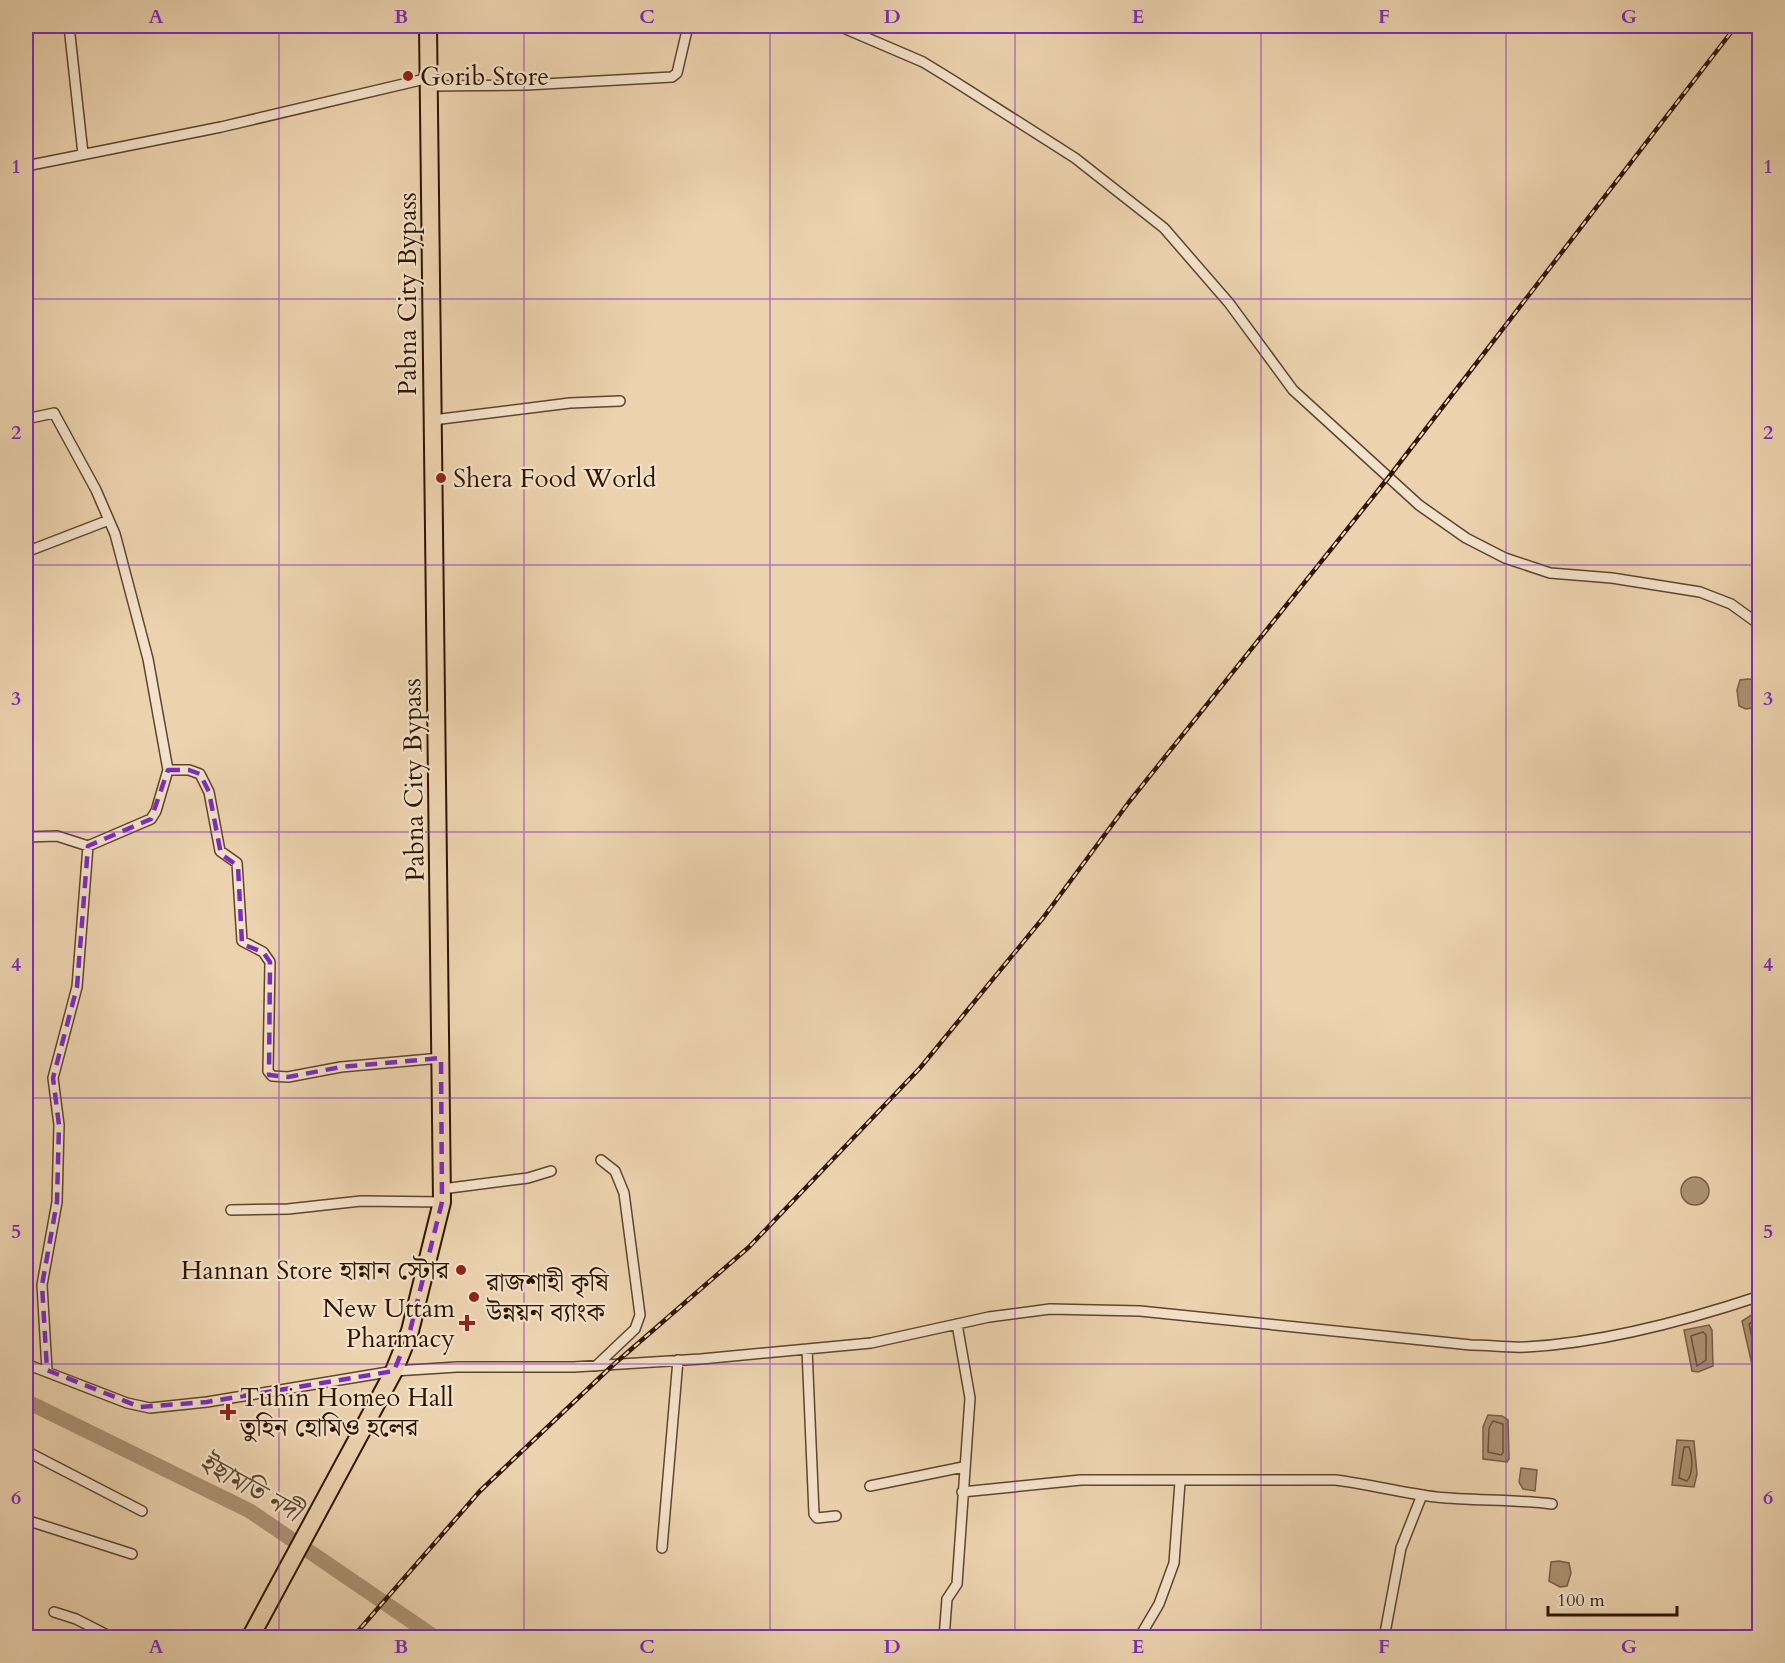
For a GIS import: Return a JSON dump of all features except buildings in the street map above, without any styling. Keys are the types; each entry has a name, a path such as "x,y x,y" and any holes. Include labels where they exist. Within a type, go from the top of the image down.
{"highway":[{"name":"Pabna City Bypass","path":"250,1638 394,1371 410,1330 442,1195 428,26"}],"street":[{"path":"69,26 83,154"},
{"path":"26,166 429,82 526,85 672,77 677,73 688,26"},
{"path":"839,26 922,62 954,81 1075,158 1164,228 1223,295 1293,390 1411,499 1466,538 1505,558 1550,573 1612,578 1700,592 1731,604 1760,625"},
{"path":"433,420 570,403 620,401"},
{"path":"26,419 54,413 109,520 123,558 148,659 168,771 156,811 151,819 88,846 57,836 26,837"},
{"path":"26,552 109,520"},
{"path":"168,771 189,770 200,774 208,792 221,853 237,863 242,941 263,952 270,963 268,1071 272,1076 288,1077 341,1066 441,1058"},
{"path":"46,1370 42,1285 58,1191 59,1125 53,1078 78,987 88,846"},
{"path":"596,1366 635,1329 640,1315 624,1193 615,1171 601,1160"},
{"path":"231,1210 288,1209 442,1195 551,1171"},
{"path":"26,1364 127,1403 150,1408 207,1402 394,1371 457,1367 596,1366 871,1343 957,1324 1050,1309 1140,1311 1471,1345 1525,1347 1571,1342 1698,1316 1760,1296"},
{"path":"944,1638 947,1599 957,1584 963,1467 970,1398 957,1324"},
{"path":"807,1349 814,1515 817,1518 836,1516"},
{"path":"662,1548 678,1360"},
{"path":"26,1450 142,1511"},
{"path":"870,1486 963,1467"},
{"path":"962,1492 1081,1480 1180,1482 1335,1480 1370,1484 1422,1496 1461,1500 1516,1499 1552,1504"},
{"path":"1139,1638 1159,1604 1174,1563 1180,1482"},
{"path":"1384,1638 1401,1548 1422,1496"},
{"path":"26,1520 132,1554"},
{"path":"54,1612 76,1619 113,1638"}],"highlighted area":[{"path":"168,770 189,770 200,774 209,792 221,854 238,866 242,944 263,952 270,962 269,1075 288,1077 341,1067 441,1058 442,1202 410,1331 394,1371 207,1402 140,1407 47,1370 42,1285 57,1202 59,1125 53,1078 77,987 88,846 151,819"}],"water":[{"path":"1740,680 1759,680 1759,707 1746,709 1739,706 1737,690"},
{"path":"1695,1177 1705,1181 1709,1191 1705,1201 1695,1205 1685,1201 1681,1191 1685,1181"},
{"path":"1760,1310 1759,1395 1742,1321"},
{"path":"1709,1325 1712,1330 1713,1366 1698,1372 1692,1371 1684,1330"},
{"path":"1488,1415 1502,1416 1508,1420 1509,1459 1507,1462 1483,1459 1483,1427"},
{"path":"1677,1440 1694,1441 1697,1474 1694,1487 1672,1485"},
{"path":"1521,1468 1537,1470 1535,1491 1523,1489 1519,1482"},
{"path":"1551,1562 1569,1563 1571,1573 1567,1586 1560,1587 1549,1581"}],"waterway":[{"name":"ইছামতি নদী","path":"26,1401 250,1511 436,1638"}],"railway":[{"path":"352,1638 480,1491 613,1365 749,1247 920,1068 1043,918 1129,802 1388,478 1736,26"}],"place":[{"name":"Gorib Store","path":"408,76"},
{"name":"Shera Food World","path":"441,478"},
{"name":"Hannan Store হান্নান স্টোর","path":"461,1270"},
{"name":"রাজশাহী কৃষি উন্নয়ন ব্যাংক","path":"474,1297"},
{"name":"New Uttam Pharmacy","path":"467,1323"},
{"name":"Tuhin Homeo Hall তুহিন হোমিও হলের","path":"228,1412"}]}
